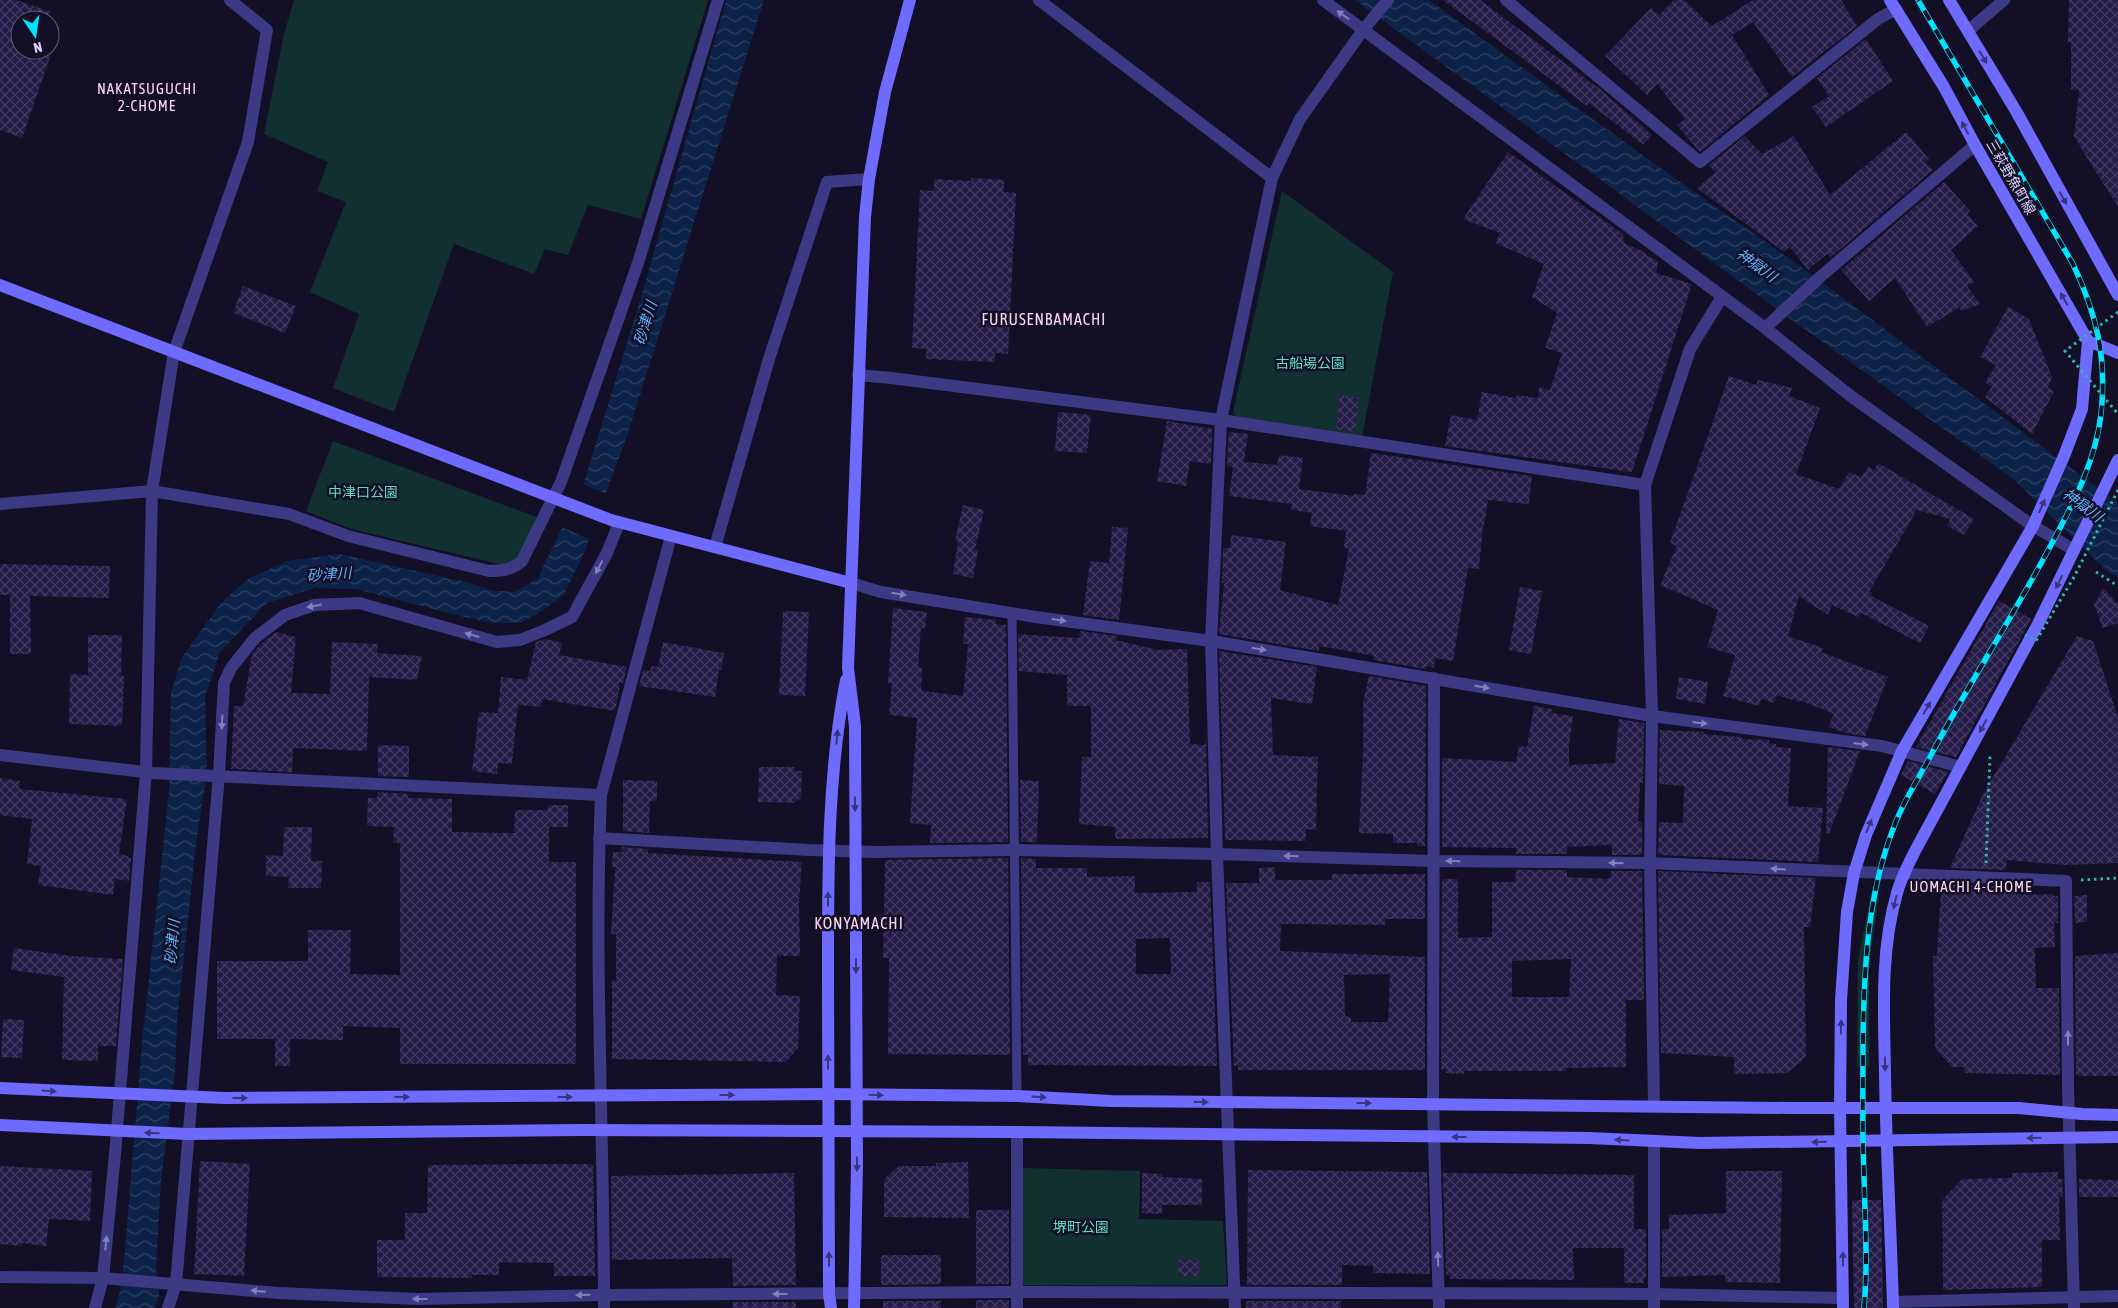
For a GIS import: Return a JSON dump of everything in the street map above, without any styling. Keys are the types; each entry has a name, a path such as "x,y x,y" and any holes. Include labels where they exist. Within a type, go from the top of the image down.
{"street":[{"path":"95,1308 103,1278 122,1132 150,772 152,491 174,352 248,142 267,30 230,0"},
{"path":"0,504 152,491 289,514 348,536 489,571 502,571 513,568 522,561 559,501 638,263 718,0"},
{"path":"831,1308 829,1294 828,851 838,721 848,668 855,535 858,375 865,217 869,179 885,92 910,0"},
{"path":"1039,0 1272,178"},
{"path":"1322,0 1765,328 1852,397 2033,526 2074,550"},
{"path":"1235,1308 1217,854 1211,642 1221,420 1272,178 1300,119 1363,30 1388,0"},
{"path":"1506,0 1700,162 1893,5"},
{"path":"1949,0 2016,111 2118,295"},
{"path":"1968,31 2004,0"},
{"name":"三萩野魚町線","path":"1893,5 1944,87 1975,145 2088,341"},
{"path":"1765,328 1820,277 1975,145"},
{"path":"715,547 769,358 826,182 869,179"},
{"path":"0,285 615,522 881,592 1211,642 1652,716 1902,750 1961,767"},
{"path":"1654,1106 1650,863 1652,716 1645,485 1690,349 1722,297"},
{"path":"0,1277 103,1278 278,1293 418,1299 604,1295 1016,1292 1654,1294 1843,1303 1840,1108 1841,1000 1843,953 1854,873 1866,835 1902,750 2033,526 2064,456 2082,409 2088,341 2118,353"},
{"path":"858,375 1221,420 1645,485"},
{"path":"2118,460 2038,624 1903,875 1891,918 1886,958 1884,1002 1885,1108 1893,1305 2074,1303 2118,1296"},
{"path":"168,1308 185,1097 219,775 224,683 231,668 255,638 284,615 314,605 358,603 496,642 520,640 572,617 607,553 615,522"},
{"path":"604,1308 600,1131 599,838 601,794 670,536"},
{"path":"848,668 855,726 857,1132 856,1294 854,1308"},
{"path":"1434,678 1432,1103 1439,1308"},
{"path":"0,755 150,772 601,794"},
{"path":"599,838 828,851 1015,850 1433,861 1650,863 2066,882 2069,1137 2074,1303"},
{"path":"0,1088 185,1097 856,1094 1017,1096 1111,1101 2019,1108 2069,1113 2118,1114"},
{"path":"0,1125 182,1134 600,1131 1017,1132 1228,1136 1589,1138 1718,1143 2069,1137 2118,1138"},
{"path":"1017,1132 1017,1308"},
{"path":"1654,1141 1654,1308"}],"lane":[{"path":"1012,612 1017,1096"}],"path":[{"path":"2118,312 2065,351 2118,414"},
{"path":"2025,635 2036,641 2074,577 2118,490"},
{"path":"2096,572 2118,585"},
{"path":"1986,878 1990,756"},
{"path":"2066,882 2118,878"}],"green space":[{"path":"294,0 708,0 641,219 588,205 568,255 545,249 534,274 454,244 394,412 333,388 359,314 310,292 346,202 317,191 328,162 264,134 284,34"},
{"name":"古船場公園","path":"1282,191 1393,272 1362,437 1237,418 1233,412"},
{"name":"中津口公園","path":"333,441 539,518 516,561 503,565 351,529 306,511"},
{"path":"1871,893 1876,893 1878,898 1869,966 1869,1067 1857,1067 1858,961"},
{"name":"堺町公園","path":"1023,1168 1140,1171 1139,1219 1223,1221 1227,1285 1021,1285"}],"water":[{"name":"砂津川","path":"726,0 764,0 627,436 584,553 564,595 542,611 520,623 492,623 356,589 315,588 267,603 220,652 205,697 207,774 197,835 177,1022 175,1072 161,1181 156,1267 159,1296 155,1308 115,1308 120,1292 124,1261 142,1043 169,791 171,692 182,657 222,602 248,579 287,561 339,554 466,582 491,590 514,592 538,578 584,482 640,301"},
{"name":"神獄川","path":"1355,0 1429,0 1652,162 1800,266 2118,503 2118,577 2109,573 2013,479 1774,307"}],"pier":[{"path":"580,483 609,495 592,540 559,526"}],"building":[{"path":"0,0 16,0 45,10 10,10 10,60 49,60 22,138 0,130"},
{"path":"1443,0 1480,0 1601,90 1652,135 1643,145 1589,103 1587,106"},
{"path":"1674,0 1684,0 1712,26 1753,0 1841,0 1857,26 1792,77 1753,22 1732,35 1769,95 1700,152 1677,125 1685,119 1657,84 1647,95 1605,56 1651,8 1659,15"},
{"path":"2069,0 2118,0 2118,207 2074,137 2079,90 2071,89 2071,42 2068,42"},
{"path":"1866,39 1893,81 1826,127 1812,107 1829,96 1817,78"},
{"path":"1906,132 1929,159 1925,162 1933,170 1830,258 1827,254 1808,270 1790,247 1784,252 1697,188 1715,173 1709,165 1745,136 1762,154 1794,136 1830,195"},
{"path":"1508,152 1623,234 1624,243 1640,250 1658,262 1656,273 1692,284 1632,472 1445,446 1451,415 1477,420 1482,392 1516,398 1517,395 1538,398 1539,387 1550,390 1562,353 1545,348 1557,313 1532,297 1544,264 1495,243 1500,233 1463,219"},
{"path":"971,178 1004,180 1004,192 1016,193 1008,354 995,353 995,362 926,359 926,349 912,348 920,190 934,191 934,179 971,181"},
{"path":"1944,182 1970,211 1967,214 1978,226 1951,250 1974,282 1967,286 1980,304 1961,311 1960,307 1927,327 1895,278 1869,301 1841,270"},
{"path":"243,286 296,306 285,333 233,313"},
{"path":"2008,307 2029,319 2052,377 2048,388 2054,391 2032,434 1985,397 1992,386 1985,382 1996,365 1980,357"},
{"path":"1729,376 1756,385 1758,380 1792,388 1789,396 1820,408 1796,474 1839,489 1849,472 1861,477 1868,467 1874,470 1878,463 1974,519 1964,535 1947,526 1950,519 1917,510 1869,592 1872,593 1871,596 1929,626 1920,643 1861,613 1858,617 1832,605 1828,615 1799,596 1788,636 1823,648 1821,652 1888,677 1865,736 1850,734 1828,727 1834,714 1799,700 1799,702 1777,695 1774,703 1761,699 1759,706 1723,696 1735,655 1707,647 1718,610 1660,585 1677,546 1670,543"},
{"path":"1340,395 1359,398 1355,432 1336,429"},
{"path":"1058,412 1091,415 1087,453 1055,451"},
{"path":"1167,421 1212,429 1211,464 1190,461 1186,486 1157,481"},
{"path":"1229,432 1248,434 1244,462 1277,465 1279,455 1303,458 1299,489 1354,496 1354,494 1365,495 1371,453 1532,476 1529,504 1488,500 1483,526 1479,569 1468,568 1453,661 1435,658 1434,668 1426,666 1426,669 1373,660 1374,656 1319,646 1319,651 1219,634 1224,583 1222,583 1223,548 1230,548 1231,535 1286,542 1280,590 1338,605 1349,548 1344,548 1346,531 1310,526 1312,513 1291,510 1292,504 1229,496 1233,467 1227,466"},
{"path":"963,505 984,510 975,549 978,550 973,578 953,574 958,542 955,541"},
{"path":"1112,527 1128,528 1119,620 1083,615 1090,561 1109,563"},
{"path":"0,564 110,566 109,598 30,596 31,654 10,654 10,595 0,595"},
{"path":"1520,587 1542,591 1531,654 1509,650"},
{"path":"2103,588 2118,604 2118,623 2103,628 2094,605"},
{"path":"1999,601 2031,619 1956,757 1916,747"},
{"path":"893,608 927,612 925,629 921,628 918,667 922,668 921,690 923,691 963,696 968,644 963,644 965,617 996,620 996,624 1006,625 1008,842 930,843 931,825 910,823 917,718 889,715 892,683 888,683"},
{"path":"783,611 809,612 805,696 779,695"},
{"path":"1080,631 1117,636 1116,640 1158,650 1187,649 1190,744 1205,745 1206,739 1208,838 1115,839 1115,827 1079,824 1082,757 1091,757 1091,706 1067,706 1067,675 1019,671 1018,634 1079,638"},
{"path":"276,632 296,637 291,693 330,694 332,642 378,644 377,653 422,656 417,680 369,677 367,751 293,748 292,772 231,769 234,706 243,706 252,654"},
{"path":"88,635 122,635 121,676 124,676 122,726 69,724 70,674 88,675"},
{"path":"2077,636 2093,641 2118,718 2118,863 2065,865 2007,860 2006,870 1950,868 1983,794"},
{"path":"545,639 562,643 559,655 627,667 623,683 620,683 615,711 542,699 541,707 518,705 512,764 498,763 497,774 472,771 479,712 498,713 501,677 527,680 536,642"},
{"path":"663,642 724,653 721,670 719,669 715,697 639,686 643,670 650,671 651,666 658,667"},
{"path":"1219,651 1317,667 1312,704 1271,698 1273,755 1318,757 1316,830 1306,829 1306,841 1225,840"},
{"path":"1369,676 1426,686 1425,846 1417,846 1417,843 1393,843 1393,834 1359,833 1363,753 1363,702"},
{"path":"1679,677 1708,682 1705,704 1676,699"},
{"path":"1534,706 1552,709 1551,713 1573,716 1569,745 1569,765 1615,763 1619,719 1644,723 1643,783 1640,783 1638,821 1642,822 1642,855 1612,855 1612,845 1567,847 1567,854 1516,854 1516,848 1442,847 1442,758 1516,762 1519,746 1527,747"},
{"path":"1660,730 1704,732 1703,734 1742,737 1742,739 1769,740 1769,743 1776,744 1776,747 1791,748 1788,806 1823,808 1818,862 1658,855 1659,822 1683,823 1684,786 1659,784"},
{"path":"378,745 409,746 409,777 378,776"},
{"path":"1828,747 1860,751 1829,834 1826,833"},
{"path":"1908,761 1948,772 1935,794 1901,775"},
{"path":"759,767 795,767 795,771 802,771 801,798 794,803 758,802"},
{"path":"0,778 20,781 19,789 127,799 119,853 131,858 129,881 115,879 113,895 38,885 41,866 27,864 32,819 0,815"},
{"path":"623,780 657,781 657,801 650,801 649,833 623,831"},
{"path":"1020,780 1039,781 1037,842 1021,842"},
{"path":"378,792 408,794 408,798 452,799 452,832 514,833 515,810 548,810 548,805 568,805 568,827 549,827 549,862 576,862 576,1064 400,1064 400,1028 343,1026 343,1040 290,1039 290,1066 275,1066 275,1039 217,1039 217,961 308,961 308,930 351,930 350,974 400,975 400,843 393,843 394,827 367,826 368,798 377,798"},
{"path":"284,827 312,827 311,861 322,861 321,888 288,888 289,877 266,876 266,855 283,856"},
{"path":"622,847 648,849 648,853 802,862 799,901 800,956 777,956 776,995 800,996 798,1048 786,1062 612,1059 612,980 616,980 616,934 611,934 615,867 612,867 613,852 622,852"},
{"path":"1008,858 1010,1055 888,1054 889,958 883,958 885,860"},
{"path":"1021,858 1036,859 1036,868 1087,868 1087,877 1135,876 1135,893 1197,892 1197,882 1210,882 1217,1066 1028,1065 1028,1055 1023,1055","holes":["1170,938 1171,974 1136,974 1136,939"]},
{"path":"1275,867 1275,880 1332,880 1332,874 1425,874 1425,919 1385,919 1385,925 1281,924 1280,951 1425,957 1425,1070 1238,1070 1238,1065 1234,1066 1226,883 1259,883 1259,868","holes":["1390,974 1388,1022 1351,1022 1351,1017 1345,1016 1344,975"]},
{"path":"1516,870 1567,870 1567,877 1607,879 1611,877 1611,871 1642,871 1644,1000 1626,1000 1626,1067 1566,1068 1566,1071 1464,1071 1464,1074 1446,1073 1446,1069 1441,1070 1442,879 1458,879 1458,938 1492,937 1492,882 1515,882","holes":["1571,959 1569,997 1512,997 1512,961"]},
{"path":"1658,871 1816,878 1810,927 1804,927 1806,1057 1787,1073 1734,1074 1734,1057 1661,1053"},
{"path":"1943,884 2005,886 2004,892 2026,892 2026,895 2053,894 2058,896 2058,923 2054,923 2055,947 2035,948 2036,988 2059,988 2060,1075 1964,1073 1964,1067 1952,1067 1935,1048 1933,956 1937,956 1941,888"},
{"path":"2087,895 2087,922 2075,923 2074,896"},
{"path":"14,948 71,956 123,959 116,1046 98,1046 98,1061 62,1060 64,977 11,970"},
{"path":"2118,953 2118,1076 2076,1075 2075,956"},
{"path":"3,1019 24,1020 22,1058 1,1057"},
{"path":"200,1161 250,1164 244,1276 194,1274"},
{"path":"968,1162 969,1218 884,1217 884,1179 899,1166 936,1166 936,1163"},
{"path":"593,1164 595,1276 554,1276 554,1263 499,1262 499,1275 472,1275 472,1278 377,1277 377,1240 405,1240 405,1213 427,1213 428,1165"},
{"path":"0,1166 92,1171 90,1221 49,1219 46,1246 22,1243 22,1246 0,1244"},
{"path":"1248,1170 1427,1172 1430,1274 1373,1273 1373,1266 1342,1265 1342,1285 1247,1285"},
{"path":"1726,1171 1782,1171 1780,1283 1725,1282 1725,1275 1662,1277 1662,1229 1669,1229 1669,1215 1726,1213"},
{"path":"2058,1172 2058,1179 2062,1179 2063,1197 2059,1197 2060,1240 2042,1240 2042,1287 1943,1290 1942,1200 1962,1179 2012,1178 2012,1173"},
{"path":"794,1173 796,1285 733,1286 732,1258 612,1260 611,1176"},
{"path":"1142,1173 1162,1174 1162,1177 1202,1179 1202,1205 1162,1205 1162,1214 1142,1213"},
{"path":"1443,1173 1634,1175 1634,1229 1646,1229 1646,1278 1644,1278 1644,1283 1624,1283 1624,1248 1573,1248 1574,1280 1450,1279 1450,1275 1446,1275"},
{"path":"2079,1179 2118,1180 2118,1197 2079,1197"},
{"path":"1852,1200 1881,1200 1883,1308 1854,1308"},
{"path":"976,1210 1009,1210 1009,1284 976,1284"},
{"path":"881,1255 941,1255 941,1284 881,1285"},
{"path":"1179,1260 1199,1260 1199,1276 1178,1276"},
{"path":"976,1300 1009,1300 1009,1308 976,1308"},
{"path":"883,1301 941,1301 941,1308 883,1308"},
{"path":"1246,1301 1341,1301 1341,1308 1246,1308"},
{"path":"733,1302 796,1302 796,1308 733,1308"}],"railway":[{"path":"1864,1308 1866,1258 1863,1125 1864,1014 1866,959 1878,877 1895,824 1907,798 2037,570 2075,497 2094,448 2103,394 2101,355 2094,319 2073,264 1918,0"}],"district":[{"name":"NAKATSUGUCHI 2-CHOME","path":"147,96"},
{"name":"FURUSENBAMACHI","path":"1044,319"},
{"name":"UOMACHI 4-CHOME","path":"1971,886"},
{"name":"KONYAMACHI","path":"859,923"}]}
